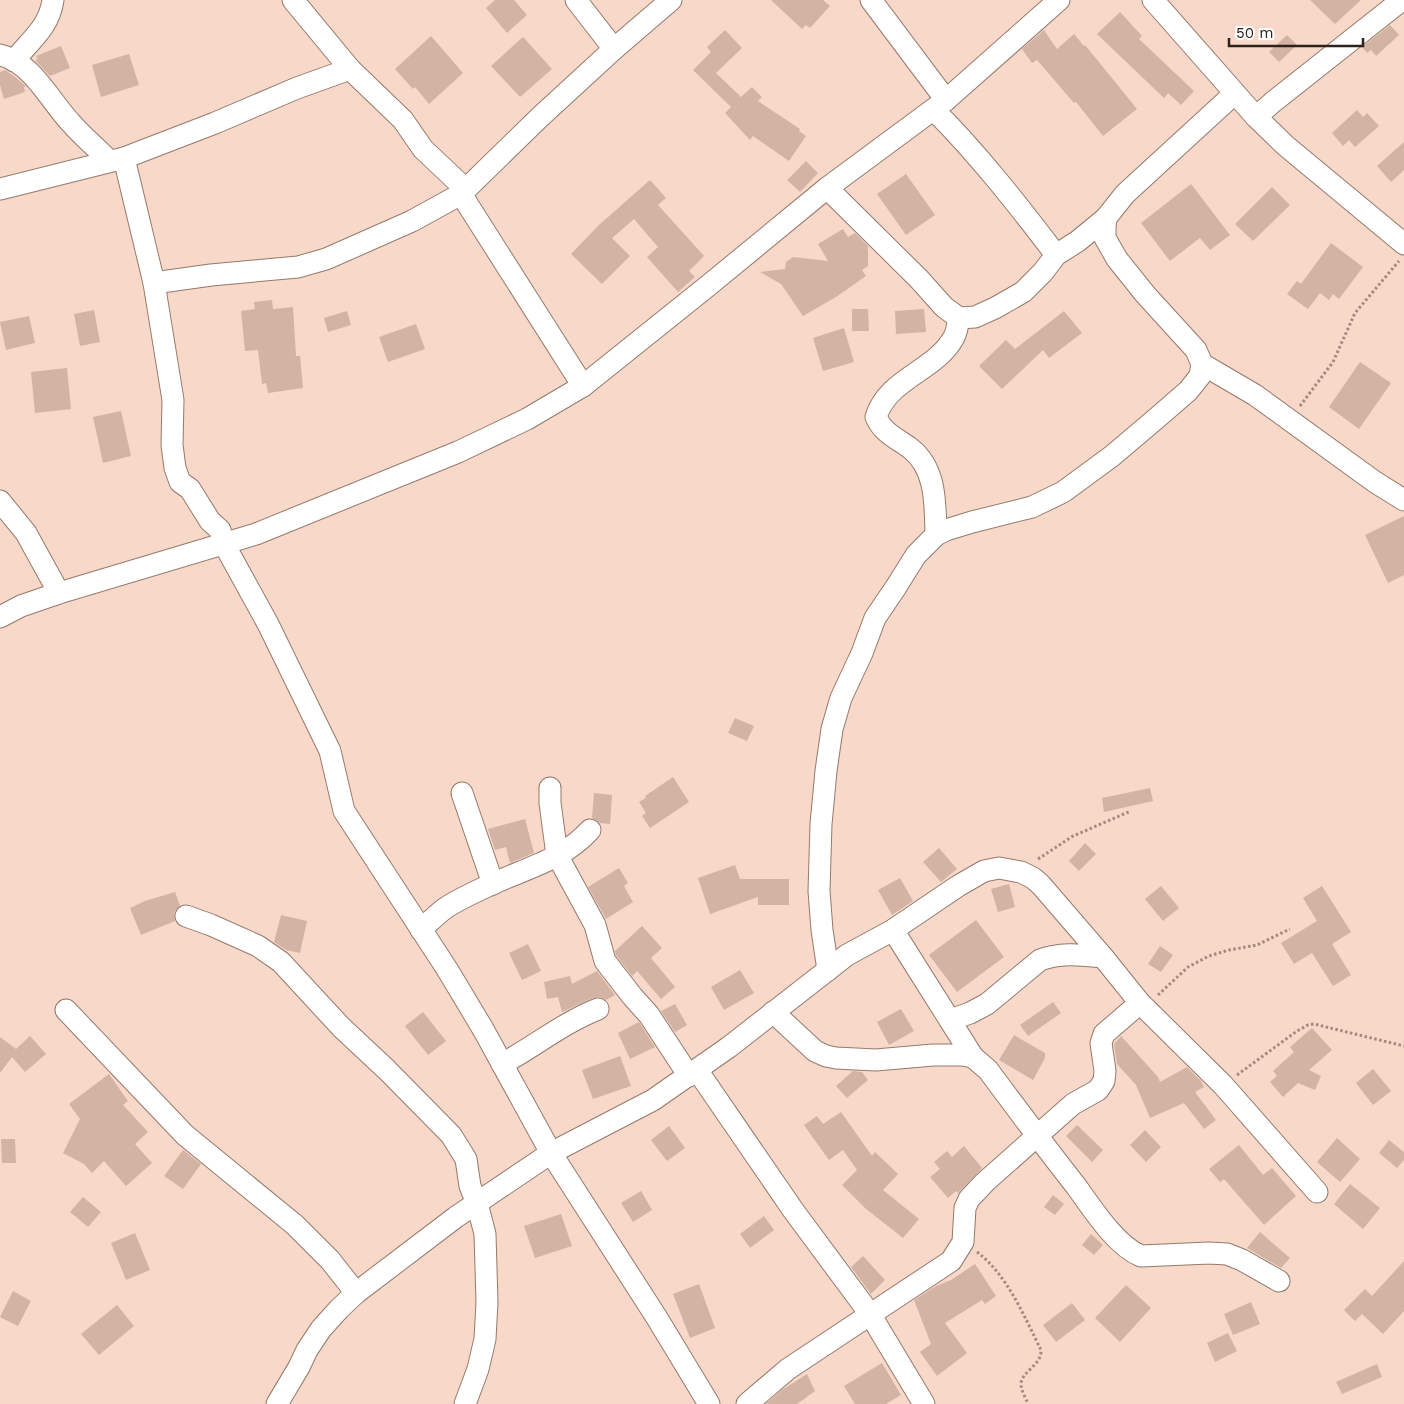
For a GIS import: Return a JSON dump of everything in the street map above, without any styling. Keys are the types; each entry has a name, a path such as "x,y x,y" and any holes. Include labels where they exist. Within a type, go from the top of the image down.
{"street":[{"path":"7,58 23,49 42,31 52,9 53,0"},
{"path":"576,0 614,49"},
{"path":"154,283 298,266 326,259 412,221 461,194 614,49 671,0"},
{"path":"871,0 959,136 1056,255"},
{"path":"0,617 21,606 59,593 256,534 458,452 527,418 583,386 827,188 940,105 1060,0"},
{"path":"1152,0 1256,117 1286,146 1404,244"},
{"path":"1256,117 1402,0"},
{"path":"295,1 350,69 402,120 423,149 459,184 461,194 583,386"},
{"path":"7,58 24,67 67,119 116,160 154,283 173,400 172,445 175,468 180,482 190,489 210,521 220,530 224,544 268,624 330,751 344,811 447,969 551,1153 657,1318 709,1404"},
{"path":"0,189 116,160 215,123 296,88 350,69"},
{"path":"827,188 919,279 944,307 959,318 975,317 1023,292 1043,272 1056,255 1078,241 1106,218 1125,194 1234,94"},
{"path":"828,970 819,891 821,824 826,770 832,729 841,698 862,653 875,618 916,555 936,535 972,522 1032,507 1063,492 1112,456 1188,391 1200,376 1202,364 1196,350 1145,294 1117,259 1105,238 1106,218"},
{"path":"936,535 934,489 929,473 922,461 912,450 880,427 876,417 879,406 889,394 902,382 935,360 948,346 955,335 959,318"},
{"path":"1202,364 1255,395 1375,482 1404,500"},
{"path":"0,502 26,533 59,593"},
{"path":"550,788 550,803 558,856 595,925 605,961 693,1073 870,1314 924,1404"},
{"path":"462,793 493,884"},
{"path":"421,930 447,907 493,884 558,856 581,840 590,830"},
{"path":"277,1404 307,1350 321,1329 339,1309 456,1216 551,1153 653,1100 729,1047 846,955 893,930 958,886 984,871 999,868 1018,871 1041,884 1142,1005 1222,1085 1317,1192"},
{"path":"186,916 258,946 281,962 341,1027 387,1070 451,1135 466,1159 470,1186 477,1203 485,1234 488,1302 485,1340 478,1369 465,1404"},
{"path":"893,930 973,1057 988,1070 1107,1226 1132,1252 1141,1256 1227,1254 1242,1260 1280,1282"},
{"path":"950,1020 970,1013 986,1004 1040,960 1066,954 1103,957"},
{"path":"747,1404 788,1369 951,1261 963,1242 965,1208 969,1199 985,1182 1073,1104 1098,1090 1104,1081 1105,1071 1101,1042 1104,1034 1142,1005"},
{"path":"502,1064 537,1044 567,1023 598,1009"},
{"path":"66,1010 185,1135 295,1225 330,1260 356,1294"},
{"path":"772,1012 815,1051 831,1057 876,1060 933,1055 973,1057"}],"path":[{"path":"1290,420 1333,362 1355,313 1404,255"},
{"path":"1018,871 1072,836 1131,811"},
{"path":"1142,1005 1188,968 1209,956 1257,945 1290,929"},
{"path":"1222,1085 1308,1025 1314,1024 1404,1046"},
{"path":"963,1242 982,1256 996,1270 1020,1308 1041,1350 1039,1359 1022,1380 1022,1388 1028,1404"}],"building":[{"path":"495,0 514,0 527,15 507,33 486,8"},
{"path":"771,0 823,0 830,6 810,28 806,25 802,29"},
{"path":"1310,0 1361,0 1335,24"},
{"path":"1120,12 1142,36 1139,39 1194,91 1181,105 1168,93 1164,98 1097,34"},
{"path":"1390,25 1399,35 1376,56 1371,50 1367,53 1362,47"},
{"path":"725,30 742,48 716,73 741,97 752,87 762,97 758,101 800,129 799,131 806,136 789,161 753,136 750,140 725,113 731,107 693,70 711,52 707,47"},
{"path":"1044,30 1057,49 1074,34 1137,109 1103,136 1076,102 1074,103 1037,60 1032,63 1022,49"},
{"path":"1287,35 1297,45 1279,62 1269,52"},
{"path":"431,36 463,73 429,104 415,87 413,89 395,69"},
{"path":"523,37 552,69 520,97 491,66"},
{"path":"61,46 70,68 50,76 35,60 38,59 36,56"},
{"path":"129,54 139,85 101,97 92,65"},
{"path":"5,70 26,86 24,87 25,92 4,99 0,85 0,72"},
{"path":"1357,110 1363,117 1367,113 1379,126 1355,147 1349,140 1343,146 1332,133"},
{"path":"1404,142 1404,170 1391,182 1377,166"},
{"path":"806,161 818,173 800,192 787,180"},
{"path":"906,174 935,215 906,235 877,194"},
{"path":"650,180 666,198 658,205 704,256 689,271 695,277 678,292 647,257 658,247 634,219 612,238 630,256 602,284 571,254 599,225"},
{"path":"1191,184 1230,235 1210,250 1200,238 1170,261 1141,223"},
{"path":"1272,187 1290,205 1253,241 1235,224"},
{"path":"843,229 848,237 855,233 868,246 868,266 862,270 866,276 836,297 803,316 781,284 760,272 785,269 786,262 793,257 828,261 818,244"},
{"path":"1331,243 1363,267 1339,299 1333,294 1329,300 1320,293 1308,309 1287,294 1297,281 1301,284"},
{"path":"272,300 273,309 293,307 296,356 300,356 303,388 268,393 266,383 262,384 258,350 245,351 241,311 255,309 254,302"},
{"path":"852,309 868,309 869,331 852,331"},
{"path":"924,309 926,332 896,334 895,311"},
{"path":"94,310 100,342 80,346 74,314"},
{"path":"347,311 351,325 328,332 324,318"},
{"path":"1064,311 1082,333 1049,358 1043,350 1002,389 979,366 1006,340 1015,349"},
{"path":"29,316 35,343 6,350 0,322"},
{"path":"416,324 425,349 388,362 379,337"},
{"path":"844,328 854,362 823,371 813,338"},
{"path":"1360,362 1391,383 1359,429 1329,407"},
{"path":"67,368 71,409 35,413 31,372"},
{"path":"121,411 131,456 103,463 93,417"},
{"path":"1404,516 1404,575 1388,583 1365,535"},
{"path":"735,718 754,726 747,741 728,733"},
{"path":"673,777 689,802 650,828 642,816 646,813 639,802"},
{"path":"1150,788 1153,801 1104,812 1102,798"},
{"path":"594,793 612,795 610,824 600,823 592,818"},
{"path":"525,819 534,853 510,863 506,847 495,850 488,829"},
{"path":"1085,843 1096,854 1079,871 1069,861"},
{"path":"939,848 957,869 941,882 923,862"},
{"path":"735,865 740,879 789,879 789,905 758,905 758,897 710,914 698,878"},
{"path":"619,868 628,883 624,886 633,902 606,919 588,887"},
{"path":"900,878 913,901 892,915 878,890"},
{"path":"1009,884 1015,907 998,912 991,889"},
{"path":"1161,886 1179,908 1163,921 1145,899"},
{"path":"1322,886 1351,932 1332,944 1351,975 1333,986 1312,953 1294,964 1281,943 1317,921 1303,898"},
{"path":"175,892 180,906 174,912 175,921 141,935 130,908 145,901"},
{"path":"281,915 307,921 300,953 286,950 274,942"},
{"path":"976,920 1004,957 957,992 929,955"},
{"path":"642,926 662,948 651,958 675,987 661,999 637,971 632,976 616,955 615,951"},
{"path":"528,944 541,971 522,980 509,953"},
{"path":"1160,946 1173,955 1161,972 1148,964"},
{"path":"740,970 754,993 724,1010 711,987"},
{"path":"597,971 615,995 606,1000 600,997 593,998 562,1012 558,997 547,999 544,982 570,976 572,984"},
{"path":"1053,1002 1061,1013 1028,1036 1020,1025"},
{"path":"675,1004 687,1025 675,1032 661,1011"},
{"path":"901,1009 914,1031 889,1045 877,1022"},
{"path":"423,1012 446,1041 428,1055 405,1026"},
{"path":"639,1022 655,1047 630,1059 618,1033"},
{"path":"1312,1028 1332,1050 1309,1070 1321,1076 1315,1090 1298,1083 1283,1097 1270,1082 1277,1076 1273,1071 1294,1052 1290,1047"},
{"path":"1014,1035 1045,1053 1045,1058 1033,1080 999,1060"},
{"path":"30,1036 46,1054 25,1072 12,1057 0,1073 0,1037 16,1049"},
{"path":"1121,1036 1158,1077 1160,1082 1187,1067 1201,1081 1204,1087 1195,1092 1216,1120 1204,1129 1184,1103 1150,1118 1136,1085 1117,1064 1114,1044"},
{"path":"620,1056 631,1086 593,1099 582,1070"},
{"path":"1373,1069 1391,1091 1373,1105 1356,1083"},
{"path":"853,1071 862,1072 868,1080 847,1098 836,1086"},
{"path":"109,1074 128,1101 123,1105 148,1132 135,1144 152,1163 126,1186 104,1161 92,1173 84,1164 63,1153 80,1119 69,1104"},
{"path":"841,1112 872,1156 875,1152 898,1174 883,1190 919,1219 903,1238 865,1208 842,1185 857,1170 843,1150 829,1160 804,1125 817,1116 823,1124"},
{"path":"1077,1125 1103,1150 1092,1162 1066,1136"},
{"path":"669,1126 685,1148 667,1161 651,1140"},
{"path":"1145,1130 1161,1147 1146,1162 1130,1145"},
{"path":"1337,1138 1360,1159 1340,1182 1317,1162"},
{"path":"1,1139 15,1139 16,1163 2,1163"},
{"path":"1389,1140 1404,1152 1404,1160 1397,1168 1379,1153"},
{"path":"1239,1145 1263,1175 1272,1168 1296,1196 1264,1225 1224,1179 1220,1182 1209,1169"},
{"path":"964,1146 982,1168 958,1193 956,1191 948,1198 930,1177 940,1169 934,1162 947,1151 952,1157"},
{"path":"183,1150 201,1164 183,1189 164,1176"},
{"path":"1350,1184 1380,1208 1363,1229 1334,1204"},
{"path":"641,1191 652,1210 633,1222 621,1203"},
{"path":"1053,1195 1064,1204 1055,1215 1044,1207"},
{"path":"83,1197 101,1212 88,1227 70,1212"},
{"path":"561,1214 572,1246 535,1258 524,1226"},
{"path":"764,1216 774,1230 750,1248 740,1234"},
{"path":"1260,1232 1290,1258 1281,1268 1247,1248"},
{"path":"135,1233 150,1270 126,1280 111,1243"},
{"path":"1091,1234 1103,1245 1094,1255 1082,1245"},
{"path":"863,1256 885,1280 871,1294 851,1267"},
{"path":"1404,1261 1404,1311 1383,1334 1362,1314 1355,1321 1344,1310 1365,1289 1372,1296"},
{"path":"975,1264 996,1296 985,1304 982,1300 945,1323 967,1353 937,1376 920,1352 931,1344 914,1300 936,1286 951,1280"},
{"path":"699,1284 715,1328 690,1338 673,1294"},
{"path":"1126,1285 1151,1308 1120,1342 1095,1318"},
{"path":"13,1291 31,1301 18,1326 0,1317"},
{"path":"1251,1302 1260,1324 1233,1335 1224,1314"},
{"path":"1072,1303 1085,1320 1056,1342 1043,1325"},
{"path":"117,1305 134,1326 99,1355 81,1334"},
{"path":"1228,1333 1237,1351 1215,1362 1207,1343"},
{"path":"882,1363 901,1395 886,1404 855,1404 844,1386"},
{"path":"1377,1364 1382,1377 1342,1394 1336,1382"},
{"path":"807,1374 815,1391 797,1404 766,1404 782,1390"}]}
